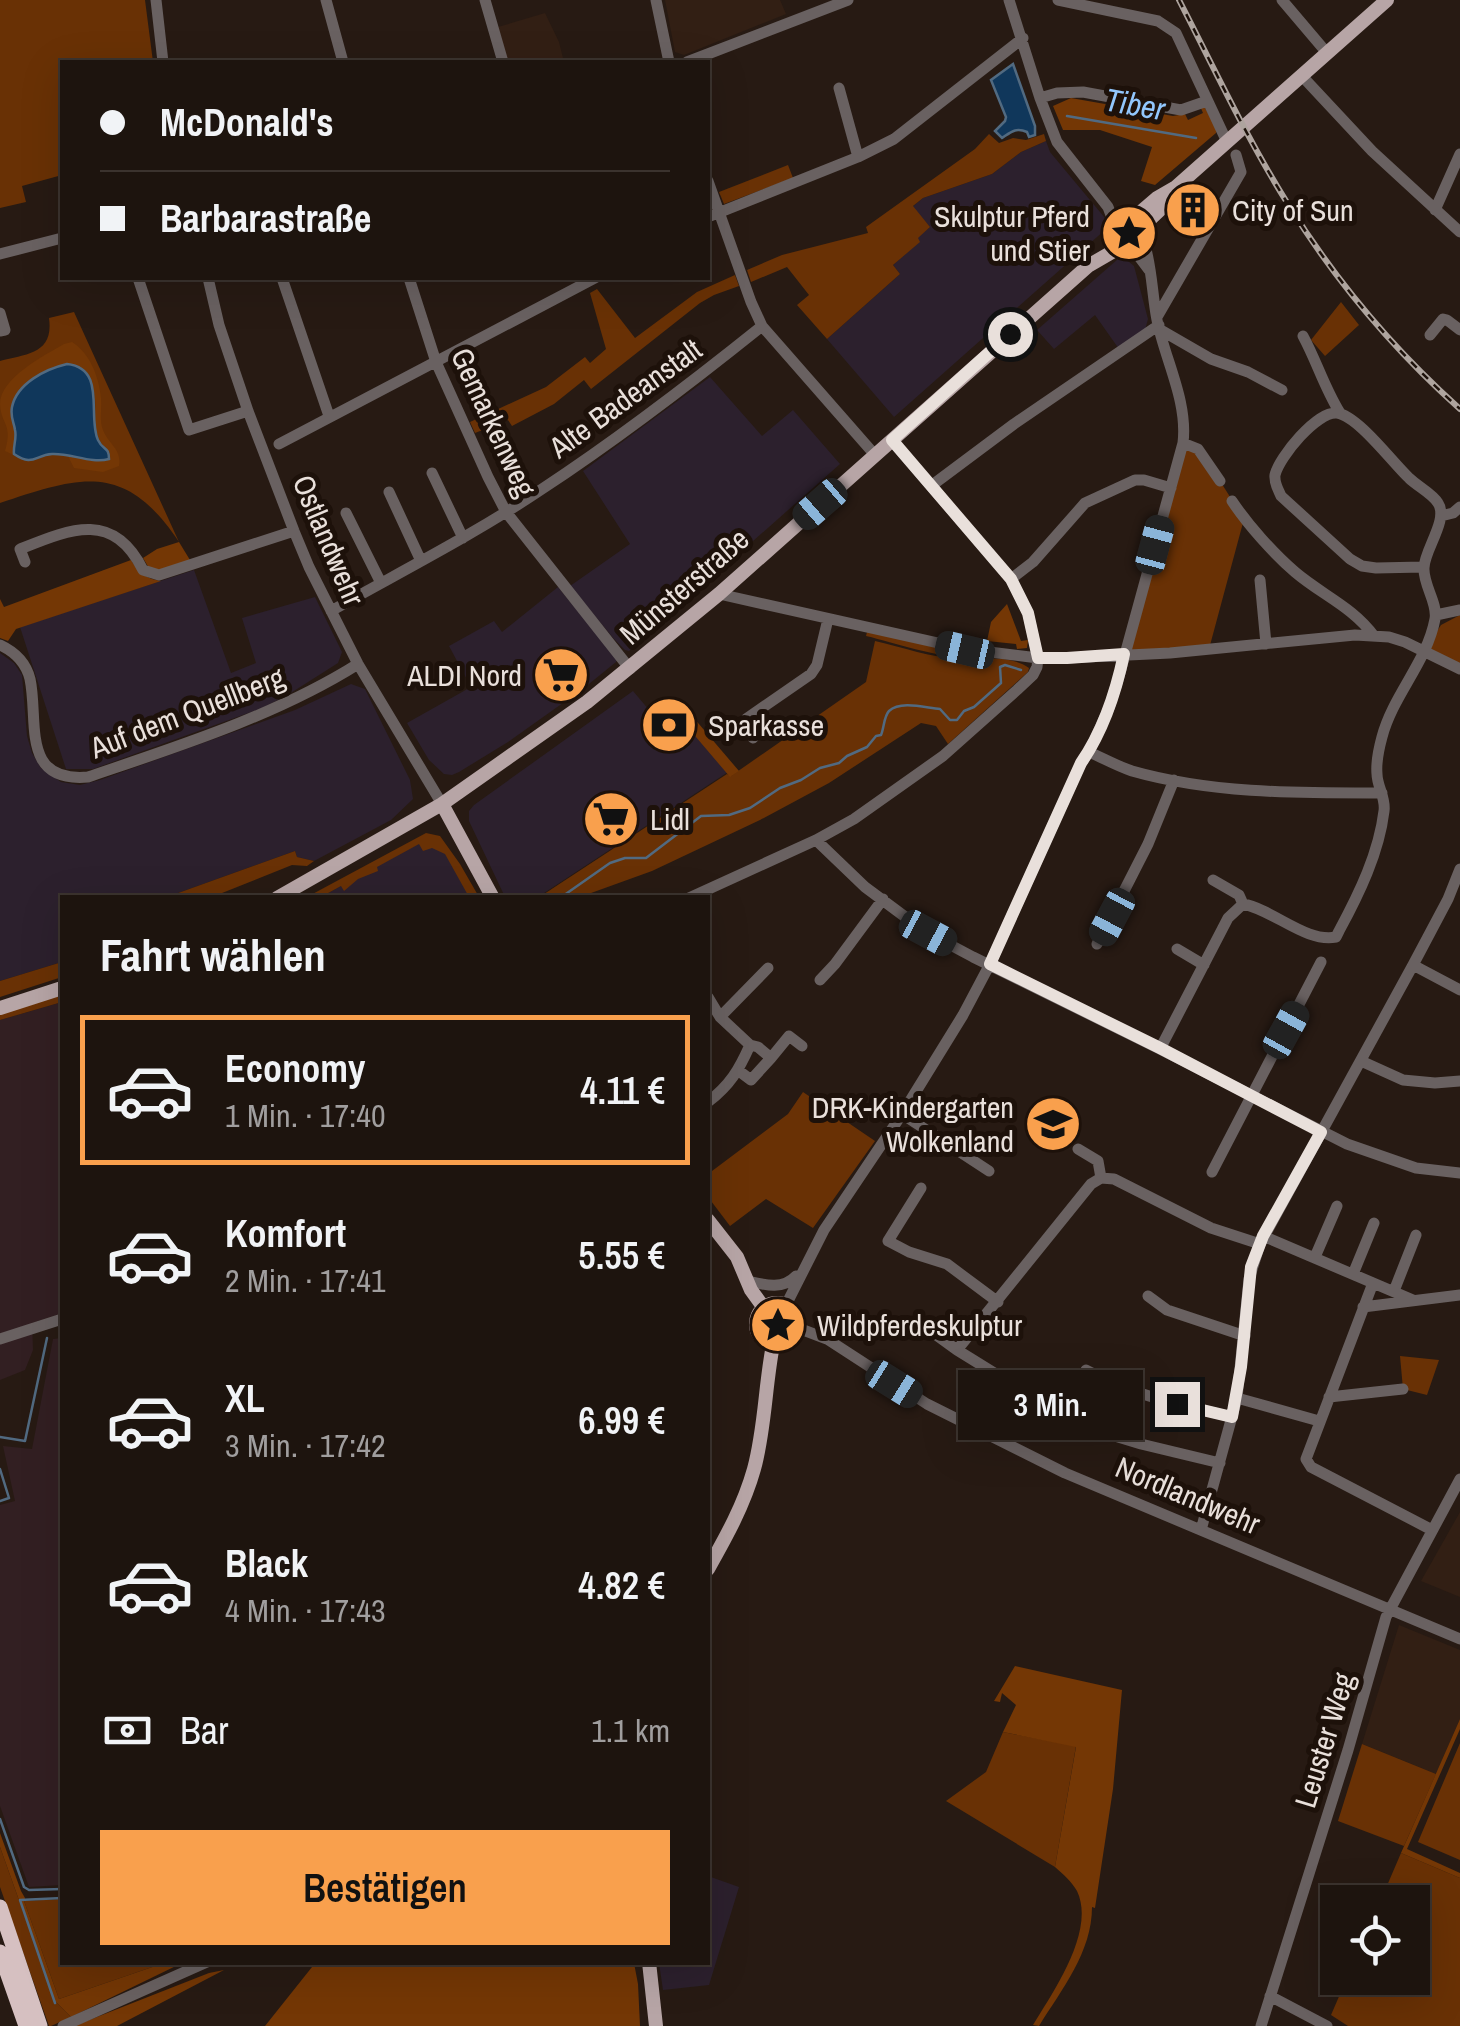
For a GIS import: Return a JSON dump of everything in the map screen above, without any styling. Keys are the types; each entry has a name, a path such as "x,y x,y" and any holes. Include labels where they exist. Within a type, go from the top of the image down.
{"highway":[{"path":"0,1907 40,2026"},
{"path":"0,1952 26,2026"}],"main road":[{"name":"Münsterstraße","path":"282,895 442,804 549,731 630,669 1088,266 1092,256 1164,206 1176,187 1232,148 1301,76 1387,0"},
{"path":"442,804 491,895"},
{"path":"0,1008 60,989"},
{"path":"710,1223 738,1258 751,1290 764,1308"},
{"path":"774,1303 786,1305 796,1315 795,1334 786,1343 773,1344 761,1338 756,1326 759,1313 774,1303"},
{"path":"710,1564 732,1525 754,1468 773,1344"},
{"path":"649,1965 656,2026"}],"street":[{"path":"156,0 163,60"},
{"path":"326,0 342,60"},
{"path":"485,0 502,60"},
{"path":"656,0 668,60"},
{"path":"692,60 848,0"},
{"path":"786,1305 836,1210 963,1015 1089,752 1109,708 1183,443 1183,411 1158,324 1150,258 1057,142 1009,0"},
{"path":"931,486 1158,324 1241,172 1176,33 1164,24 1136,15 1058,0"},
{"path":"1282,0 1327,53"},
{"path":"876,455 762,326 713,214 858,157 894,138 1023,38"},
{"path":"1301,76 1372,151 1460,232"},
{"path":"839,88 858,157"},
{"path":"1040,98 1057,92 1083,92 1181,110 1207,100"},
{"path":"1434,210 1460,154"},
{"path":"0,254 60,239"},
{"path":"139,280 188,430 248,411"},
{"name":"Ostlandwehr","path":"209,280 248,411 294,531 358,664 442,804"},
{"path":"283,280 329,416"},
{"name":"Gemarkenweg","path":"410,280 436,362 506,512 630,669"},
{"path":"279,444 588,280"},
{"path":"0,314 5,330 0,332"},
{"path":"1430,335 1443,320 1460,330"},
{"path":"1158,324 1212,358 1282,390"},
{"name":"Alte Badeanstalt","path":"331,611 541,490 673,397 762,326"},
{"path":"1243,904 1264,910 1323,940 1336,937 1376,847 1385,806 1376,776 1382,737 1424,651 1436,615 1424,567 1441,516 1438,503 1355,422 1340,413 1303,336"},
{"path":"1340,413 1313,422 1281,460 1275,484 1281,496 1362,566 1424,567"},
{"path":"696,895 854,820 942,756 1033,675 1038,658 1028,613 1011,579 892,440"},
{"path":"1183,443 1198,449 1220,482"},
{"path":"432,473 463,538"},
{"path":"1011,579 1033,562 1086,503 1135,480 1170,488"},
{"path":"389,492 422,561"},
{"path":"1232,501 1294,572 1363,620 1374,636"},
{"path":"1441,516 1460,507"},
{"path":"346,513 381,583"},
{"path":"25,562 20,549 67,530 89,529 112,535 132,549 143,570 159,575 294,531"},
{"path":"1260,580 1266,644"},
{"path":"719,594 965,650 1038,658 1170,653 1355,635 1405,642 1460,669"},
{"path":"1436,615 1460,610"},
{"path":"753,738 746,719 811,674 817,665 828,619"},
{"name":"Auf dem Quellberg","path":"0,645 23,661 30,678 34,737 41,758 54,771 72,778 88,777 253,718 358,664"},
{"path":"1089,752 1129,770 1210,787 1382,794"},
{"path":"1097,944 1148,844 1174,780"},
{"path":"816,840 883,900 928,933 1321,1132 1416,1168 1460,1173"},
{"path":"1201,1530 1237,1398 1249,1279 1262,1240 1414,965 1460,869"},
{"path":"1213,880 1240,895 1243,904"},
{"path":"820,980 883,900"},
{"path":"1160,1048 1228,918 1243,904"},
{"path":"1176,950 1204,965"},
{"path":"1212,1172 1321,962"},
{"path":"1414,965 1460,990"},
{"path":"720,1017 768,968"},
{"path":"710,1000 720,1017 770,1058"},
{"path":"739,1071 751,1080 788,1036 802,1046"},
{"path":"710,1100 739,1071 750,1045"},
{"path":"1361,1061 1404,1080 1460,1081"},
{"path":"902,1114 989,1171"},
{"path":"1078,1150 1098,1161 1101,1178"},
{"path":"957,1350 1091,1184 1101,1178 1114,1179 1211,1228 1315,1257 1412,1300"},
{"path":"921,1188 888,1240 909,1252 947,1264 998,1302"},
{"path":"1315,1257 1338,1206"},
{"path":"1353,1274 1374,1223"},
{"path":"1394,1292 1416,1235"},
{"path":"748,1280 776,1286 790,1282 803,1270"},
{"path":"1373,1283 1306,1459 1311,1468 1432,1530"},
{"path":"1148,1296 1168,1310 1245,1336"},
{"path":"1363,1307 1460,1296"},
{"path":"0,1339 60,1320"},
{"path":"916,1321 1017,1387 1105,1433 1220,1463"},
{"name":"Nordlandwehr","path":"798,1328 826,1339 928,1404 1065,1472 1460,1640"},
{"path":"1086,1370 1156,1398 1232,1417"},
{"path":"1329,1397 1403,1389"},
{"path":"1237,1398 1319,1422"},
{"name":"Leuster Weg","path":"1261,2026 1389,1610 1460,1479"},
{"path":"69,2024 200,1965"},
{"path":"1270,1996 1327,2026"}],"shaded area":[{"path":"0,0 145,0 153,60 60,60 60,176 22,186 26,202 0,208"},
{"path":"665,0 780,0 786,14 684,55 675,52"},
{"path":"545,13 564,60 507,60 498,27"},
{"path":"1071,98 1173,116 1185,114 1188,120 1203,113 1200,106 1204,106 1217,130 1155,185 1141,181 1152,147 1100,130 1063,130 1053,106"},
{"path":"989,134 999,143 1044,134 1046,141 1021,152 992,174 923,198 913,206 930,227 918,238 920,242 893,265 900,274 827,339 797,305 809,295 787,267 751,282 747,270 782,255 868,233 866,227 975,149"},
{"path":"1046,141 1050,152 1105,218 1106,229 894,417 827,339 900,274 893,265 930,227 912,207 923,198 992,174 1021,152"},
{"path":"788,165 793,178 724,204 719,192"},
{"path":"1129,222 1137,225 1137,241 1129,244 1121,241 1118,233 1121,225"},
{"path":"1118,259 1134,266 1148,319 1145,330 1119,349 1095,315 1054,349 1037,330"},
{"path":"735,275 739,286 700,303 591,389 584,380 554,404 512,426 508,420 475,433 470,422 546,387 585,357 590,363 606,349 590,293 597,289 635,338 697,292"},
{"path":"1341,302 1359,325 1325,356 1311,340"},
{"path":"74,312 179,542 140,498 100,482 55,486 0,503 0,361 43,346 49,318"},
{"path":"72,342 84,352 96,374 102,426 119,455 119,466 103,472 74,468 68,456 100,461 110,453 98,435 91,383 38,376 15,404 14,454 18,457 5,451 7,429 0,404 7,385 35,361"},
{"path":"710,377 762,436 793,410 840,464 629,651 625,650 570,586 630,544 583,471"},
{"path":"1183,443 1190,444 1220,481 1244,519 1209,649 1124,654"},
{"path":"179,542 190,560 159,570 149,568 143,558"},
{"path":"131,560 143,575 161,581 16,629 8,641 0,638 0,599 4,607"},
{"path":"194,570 231,673 256,663 242,618 315,597 342,652 338,663 262,708 93,769 66,769 20,627"},
{"path":"558,587 616,662 508,742 459,772 444,774 429,760 407,723 471,687 449,646 494,621 502,632"},
{"path":"1007,604 1021,641 1028,640 1027,648 987,641 991,622"},
{"path":"1460,615 1460,669 1424,651 1441,625"},
{"path":"867,632 982,656 954,657 924,651 866,636"},
{"path":"875,641 939,657 1004,659 1029,668 948,744 936,726 921,723 829,783 652,871 586,895 543,895 727,774 731,776 866,682"},
{"path":"0,653 22,675 27,736 41,768 61,782 80,785 295,710 351,684 365,689 410,780 413,799 391,820 314,861 297,857 295,851 173,895 60,895 60,963 0,981"},
{"path":"633,691 655,717 673,704 731,770 541,895 504,895 469,821 474,805"},
{"path":"682,704 739,771 730,777 673,710"},
{"path":"426,833 440,836 478,895 468,895 445,854 432,848 423,851 419,844 344,891 341,886 325,895 311,895"},
{"path":"435,837 474,895 324,895"},
{"path":"295,851 297,857 314,861 307,866 292,865 217,895 173,895"},
{"path":"60,963 60,978 0,997 0,981"},
{"path":"60,994 60,1003 0,1020 0,1013"},
{"path":"60,1003 60,1314 32,1323 33,1350 25,1370 0,1380 0,1020"},
{"path":"803,1092 875,1141 813,1228 766,1199 730,1226 710,1200 710,1172 788,1114"},
{"path":"777,1309 788,1313 792,1324 788,1335 777,1339 766,1335 762,1324 766,1313"},
{"path":"60,1338 60,1885 29,1887 0,1806 0,1505 15,1501 3,1446 32,1449 53,1339"},
{"path":"1400,1356 1439,1360 1427,1395 1403,1389"},
{"path":"1460,1512 1460,1597 1421,1581"},
{"path":"1399,1625 1460,1650 1460,1719 1436,1774 1362,1744"},
{"path":"1015,1666 1122,1690 1113,1789 1095,1908 1092,1907 1081,1955 1039,2026 1033,2025 1070,1961 1081,1924 1077,1891 1055,1867 1076,1747 1003,1732 1016,1705 1002,1693 1000,1702 994,1701"},
{"path":"1460,1719 1460,1729 1407,1849 1460,1873 1460,1878 1401,1853"},
{"path":"1003,1732 1076,1746 1055,1867 946,1801 986,1772"},
{"path":"1460,1743 1460,1860 1418,1842"},
{"path":"1362,1744 1436,1774 1404,1846 1338,1821"},
{"path":"0,1833 59,1999 158,1965 178,1965 71,2017 55,2001 0,1847"},
{"path":"0,1847 55,2001 71,2017 51,2026 0,1887"},
{"path":"1401,1853 1460,1878 1460,2026 1348,2026 1331,2015 1340,1995 1430,1995 1430,1885 1387,1885"},
{"path":"710,1877 739,1887 709,1985 663,1990 659,1965 710,1965"},
{"path":"60,1899 60,1965 158,1965 59,1999 24,1901"},
{"path":"314,1965 634,1965 638,1984 640,2026 265,2026"},
{"path":"224,1970 117,2026 74,2026 209,1973"}],"water":[{"path":"1013,64 1035,135 1029,137 1027,132 1017,130 1002,138 995,131 1006,117 991,80"},
{"path":"67,364 87,374 95,430 109,459 52,454 30,460 20,458 14,454 15,398 34,378"}],"waterway":[{"name":"Tiber","path":"1067,116 1196,138"},
{"path":"564,895 610,863 646,858 701,816 729,815 750,808 780,788 839,763 881,735 887,713 894,708 907,705 940,709 950,720 957,720 1001,683 1000,667 1021,670"},
{"path":"0,1437 25,1441 47,1338"},
{"path":"0,1469 9,1498 0,1501"},
{"path":"0,1819 24,1887 60,1889"},
{"path":"55,2003 20,1900 60,1898"}],"railway":[{"path":"1179,0 1259,154 1325,260 1411,362 1460,409"}],"place":[{"name":"City of Sun","path":"1193,210"},
{"name":"Skulptur Pferd und Stier","path":"1129,233"},
{"name":"ALDI Nord","path":"561,675"},
{"name":"Sparkasse","path":"669,725"},
{"name":"Lidl","path":"611,819"},
{"name":"DRK-Kindergarten Wolkenland","path":"1053,1124"},
{"name":"Wildpferdeskulptur","path":"778,1325"}],"route":[{"path":"1010,334 892,440 1011,579 1028,613 1038,658 1124,654 1109,708 990,964 1321,1132 1263,1236 1251,1267 1232,1417 1177,1404"}]}
